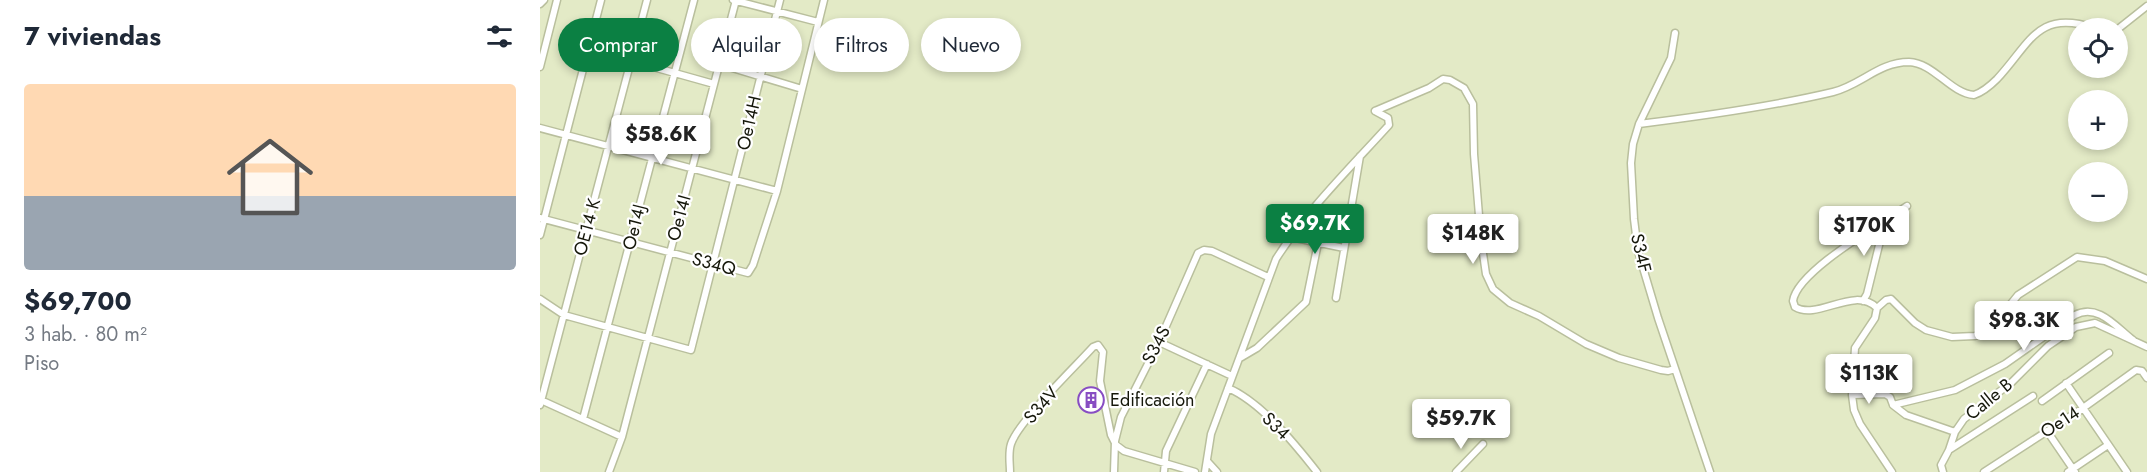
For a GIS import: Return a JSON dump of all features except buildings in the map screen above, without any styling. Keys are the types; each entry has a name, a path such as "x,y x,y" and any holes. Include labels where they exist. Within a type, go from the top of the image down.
{"street":[{"path":"540,4 544,0"},
{"path":"540,67 557,0"},
{"path":"597,18 601,0"},
{"name":"OE14 K","path":"642,18 647,0"},
{"name":"Oe14J","path":"679,54 694,0"},
{"path":"735,0 814,21"},
{"name":"Oe14I","path":"730,18 735,0"},
{"name":"Oe14H","path":"648,338 691,350 780,0"},
{"path":"819,18 824,0"},
{"path":"2128,21 2147,6"},
{"path":"1639,124 1699,117 1826,93 1846,88 1876,70 1897,63 1912,62 1921,65 1964,93 1974,95 1993,83 2042,28 2050,24 2068,22"},
{"name":"S34F","path":"1676,33 1671,57 1639,124 1633,144 1631,163 1634,219 1638,251 1710,472"},
{"path":"540,128 566,133 777,191 814,39"},
{"path":"540,235 542,218 583,72"},
{"name":"OE14 K","path":"541,403 628,72"},
{"path":"674,72 714,84"},
{"name":"Oe14J","path":"583,419 674,72"},
{"name":"Oe14I","path":"609,472 622,437 717,72"},
{"path":"746,72 802,89"},
{"path":"1205,472 1211,434 1276,259 1291,237 1389,125 1388,118 1376,111 1443,80 1458,84 1467,91 1473,104 1474,154 1481,240 1486,274 1493,289 1510,303 1539,316 1599,350 1661,370 1675,369"},
{"path":"1336,298 1360,156"},
{"name":"S34Q","path":"542,218 748,273 777,191"},
{"path":"1877,308 1872,303 1852,300 1802,310 1795,307 1793,301 1800,285 1815,269 1907,206"},
{"path":"1863,301 1867,294 1885,221"},
{"path":"1291,237 1344,248"},
{"path":"1240,358 1257,348 1306,302 1318,243"},
{"name":"S34S","path":"1114,472 1114,441 1129,399 1159,342 1197,255 1204,250 1212,251 1268,277"},
{"path":"1892,472 1860,424 1854,410 1852,395 1855,348 1875,318 1877,308 1886,300 1891,299 1915,323 1926,330 1952,337 1975,336 1997,321 2018,295 2077,258 2105,261 2147,279"},
{"path":"540,299 564,315 648,338"},
{"path":"1893,405 1955,390 2005,364 2085,311 2090,310 2100,314 2133,340 2147,347"},
{"name":"Calle B","path":"1943,472 1941,465 1955,432 1964,419 2012,382 2048,346 2076,327 2095,323 2133,340"},
{"path":"1159,342 1232,376"},
{"name":"S34V","path":"1010,472 1010,453 1014,436 1093,347 1098,345 1102,352 1101,381 1114,441"},
{"path":"2042,401 2109,353"},
{"path":"1164,472 1166,451 1207,364"},
{"name":"Oe14","path":"1984,472 2083,408 2136,370 2142,371 2147,378"},
{"path":"2066,383 2127,472"},
{"name":"S34","path":"1228,388 1241,393 1277,425 1313,471"},
{"path":"1852,395 1885,394 1905,415 1955,432"},
{"path":"1949,450 2033,396"},
{"path":"541,403 622,437"},
{"path":"2047,430 2072,471 2108,445"},
{"path":"1114,441 1124,451 1195,472"},
{"path":"1456,472 1483,444"},
{"path":"1206,461 1217,472"}],"place":[{"name":"Edificación","path":"1091,400"}]}
